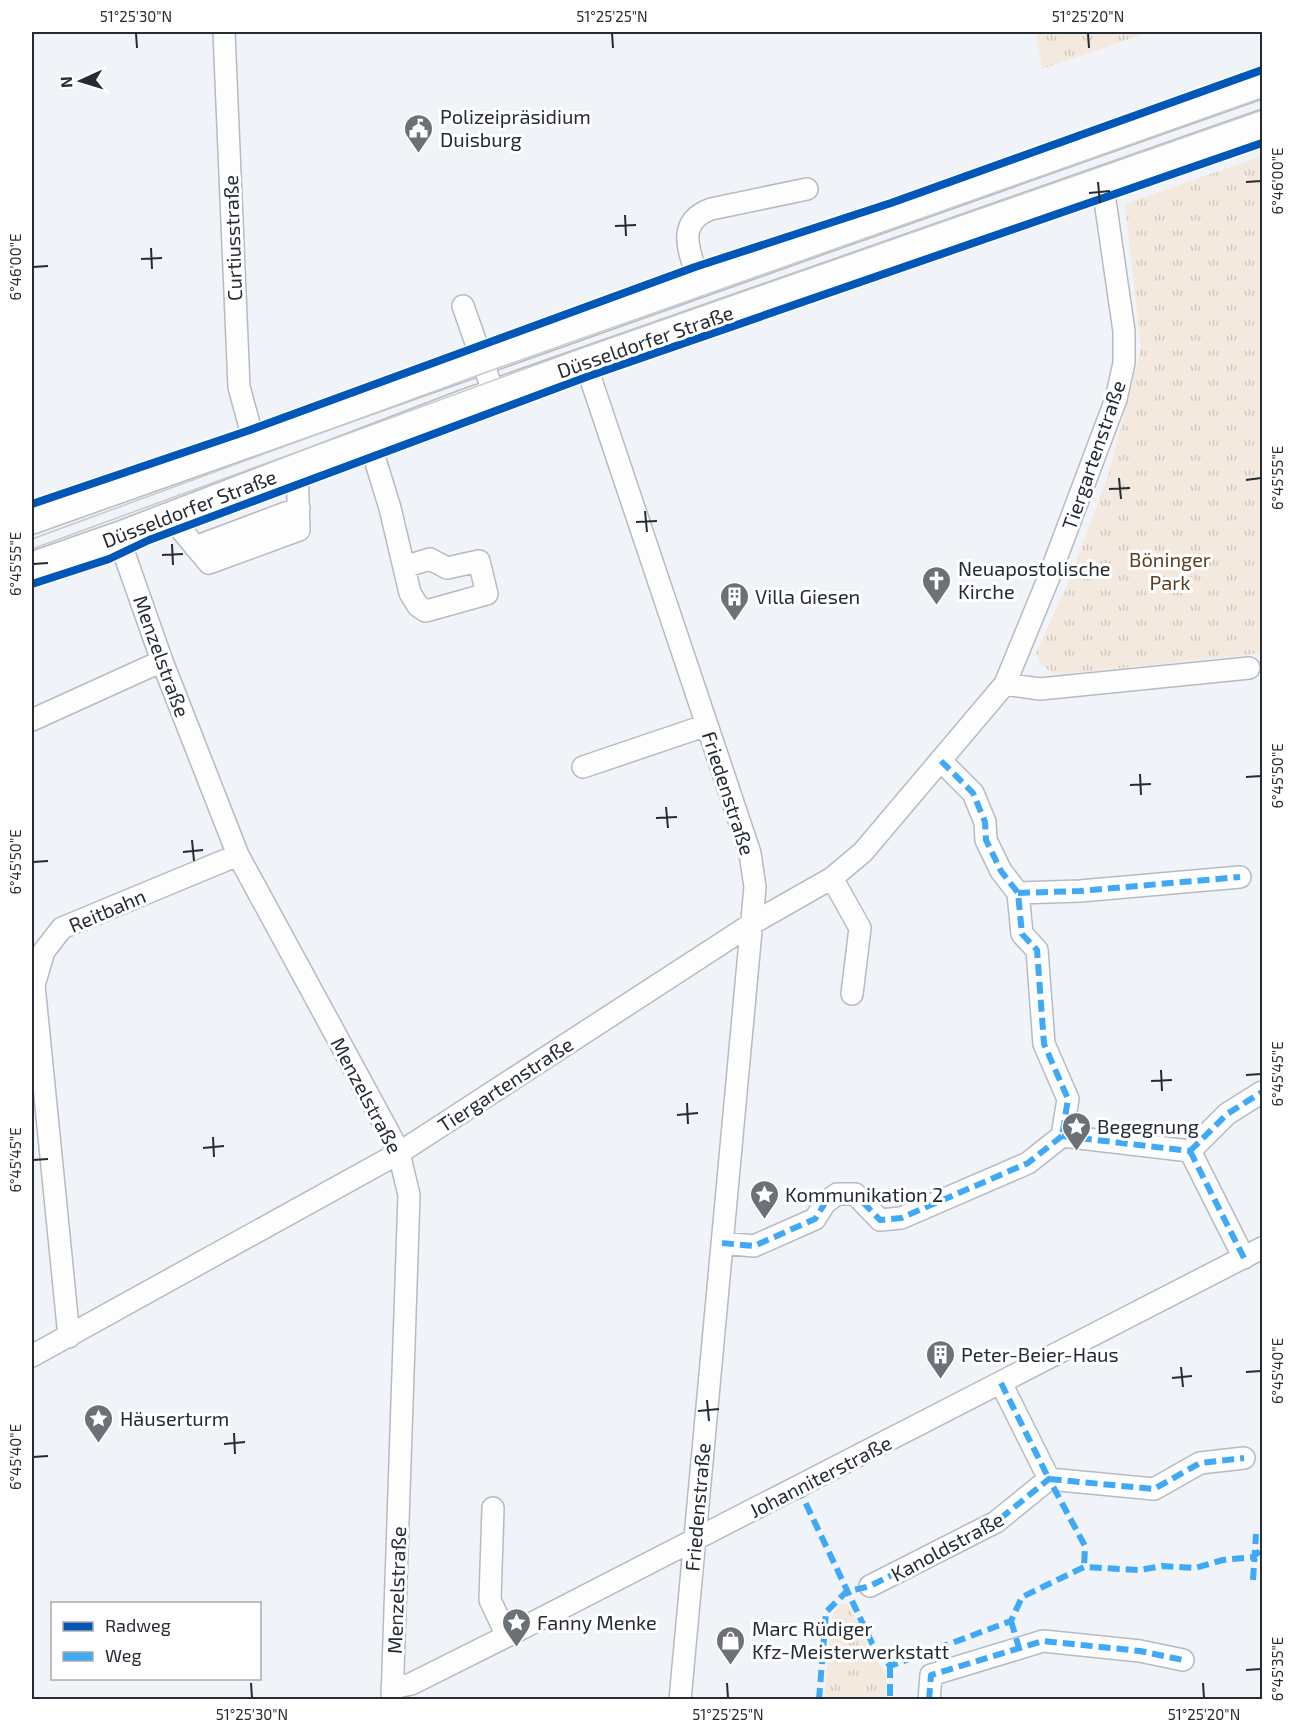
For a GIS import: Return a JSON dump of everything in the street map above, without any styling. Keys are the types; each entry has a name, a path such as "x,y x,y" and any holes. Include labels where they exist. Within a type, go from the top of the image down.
{"main road":[{"name":"Düsseldorfer Straße","path":"32,520 1263,84"},
{"name":"Düsseldorfer Straße","path":"32,566 118,536 168,515 494,394 1263,124"}],"street":[{"name":"Curtiusstraße","path":"224,32 239,387 254,442"},
{"name":"Tiergartenstraße","path":"32,1356 399,1153 753,923 832,878 863,852 1005,684 1095,460 1116,399 1124,363 1119,285 1102,180"},
{"path":"700,284 688,245 688,227 698,214 711,209 807,189"},
{"path":"463,306 494,394"},
{"name":"Friedenstraße","path":"585,362 750,853 755,887 680,1700"},
{"path":"369,440 390,508 404,567"},
{"path":"168,515 195,547 299,508 297,467"},
{"name":"Menzelstraße","path":"118,536 162,661 238,855 399,1153 409,1196 392,1694"},
{"path":"32,720 162,661"},
{"path":"1005,684 1040,689 1249,668"},
{"path":"583,767 707,725"},
{"path":"722,1243 754,1246 815,1219 825,1203 837,1194 855,1194 880,1220 901,1218 1028,1163 1062,1136 1068,1099 1044,1044 1037,950 1022,934 1018,893 1001,871 986,840 985,822 973,793 941,761"},
{"name":"Reitbahn","path":"69,1336 33,985 44,951 62,928 238,855"},
{"path":"1018,893 1240,877"},
{"path":"832,878 860,928 852,993"},
{"path":"1062,1136 1190,1151 1227,1114 1263,1092"},
{"name":"Johanniterstraße","path":"392,1694 1253,1253 1190,1151"},
{"path":"1001,1383 1049,1479 1154,1489 1200,1463 1244,1458"},
{"name":"Kanoldstraße","path":"870,1586 996,1522 1049,1479"},
{"path":"493,1508 490,1600 507,1636"},
{"path":"929,1700 931,1675 1042,1641 1140,1651 1183,1660"}],"green space":[{"path":"1036,32 1149,32 1042,69"},
{"name":"Böninger Park","path":"1262,156 1262,653 1056,675 1043,666 1036,653 1066,588 1109,474 1141,348 1125,204"},
{"path":"847,1603 886,1676 886,1699 824,1699 833,1613 839,1605"}],"tram line":[{"path":"32,539 487,372 1262,98"},
{"path":"32,549 582,348 1262,110"}],"marked path":[{"path":"941,761 973,793 985,822 986,840 1001,871 1018,893 1022,934 1037,950 1044,1044 1068,1099 1062,1136"},
{"path":"1018,893 1080,891 1240,877"},
{"path":"1190,1151 1227,1114 1262,1092"},
{"path":"1062,1136 1190,1151"},
{"path":"722,1243 754,1246 815,1219 825,1203 837,1194 855,1194 880,1220 901,1218 1028,1163 1062,1136"},
{"path":"1190,1151 1244,1258"},
{"path":"1001,1383 1049,1479 1154,1489 1200,1463 1244,1458"},
{"path":"819,1700 826,1612 846,1592 870,1586 996,1522 1049,1479 1085,1546 1084,1567"},
{"path":"798,1487 872,1643 890,1666 1011,1621 1022,1597 1084,1567 1139,1570 1163,1566 1195,1568 1223,1560 1253,1557 1262,1549"},
{"path":"1253,1580 1256,1534"},
{"path":"1011,1621 1019,1648"},
{"path":"929,1700 931,1675 1043,1641 1140,1651 1183,1660"},
{"path":"890,1666 890,1700"}],"cycle path":[{"path":"32,504 250,430 695,267 891,203 1262,70"},
{"path":"32,584 109,559 149,540 589,376 1262,143"}],"place":[{"name":"Polizeipräsidium Duisburg","path":"419,154"},
{"name":"Neuapostolische Kirche","path":"937,606"},
{"name":"Villa Giesen","path":"734,622"},
{"name":"Begegnung","path":"1076,1152"},
{"name":"Kommunikation 2","path":"764,1220"},
{"name":"Peter-Beier-Haus","path":"940,1380"},
{"name":"Häuserturm","path":"99,1444"},
{"name":"Fanny Menke","path":"516,1648"},
{"name":"Marc Rüdiger Kfz-Meisterwerkstatt","path":"731,1666"}]}
